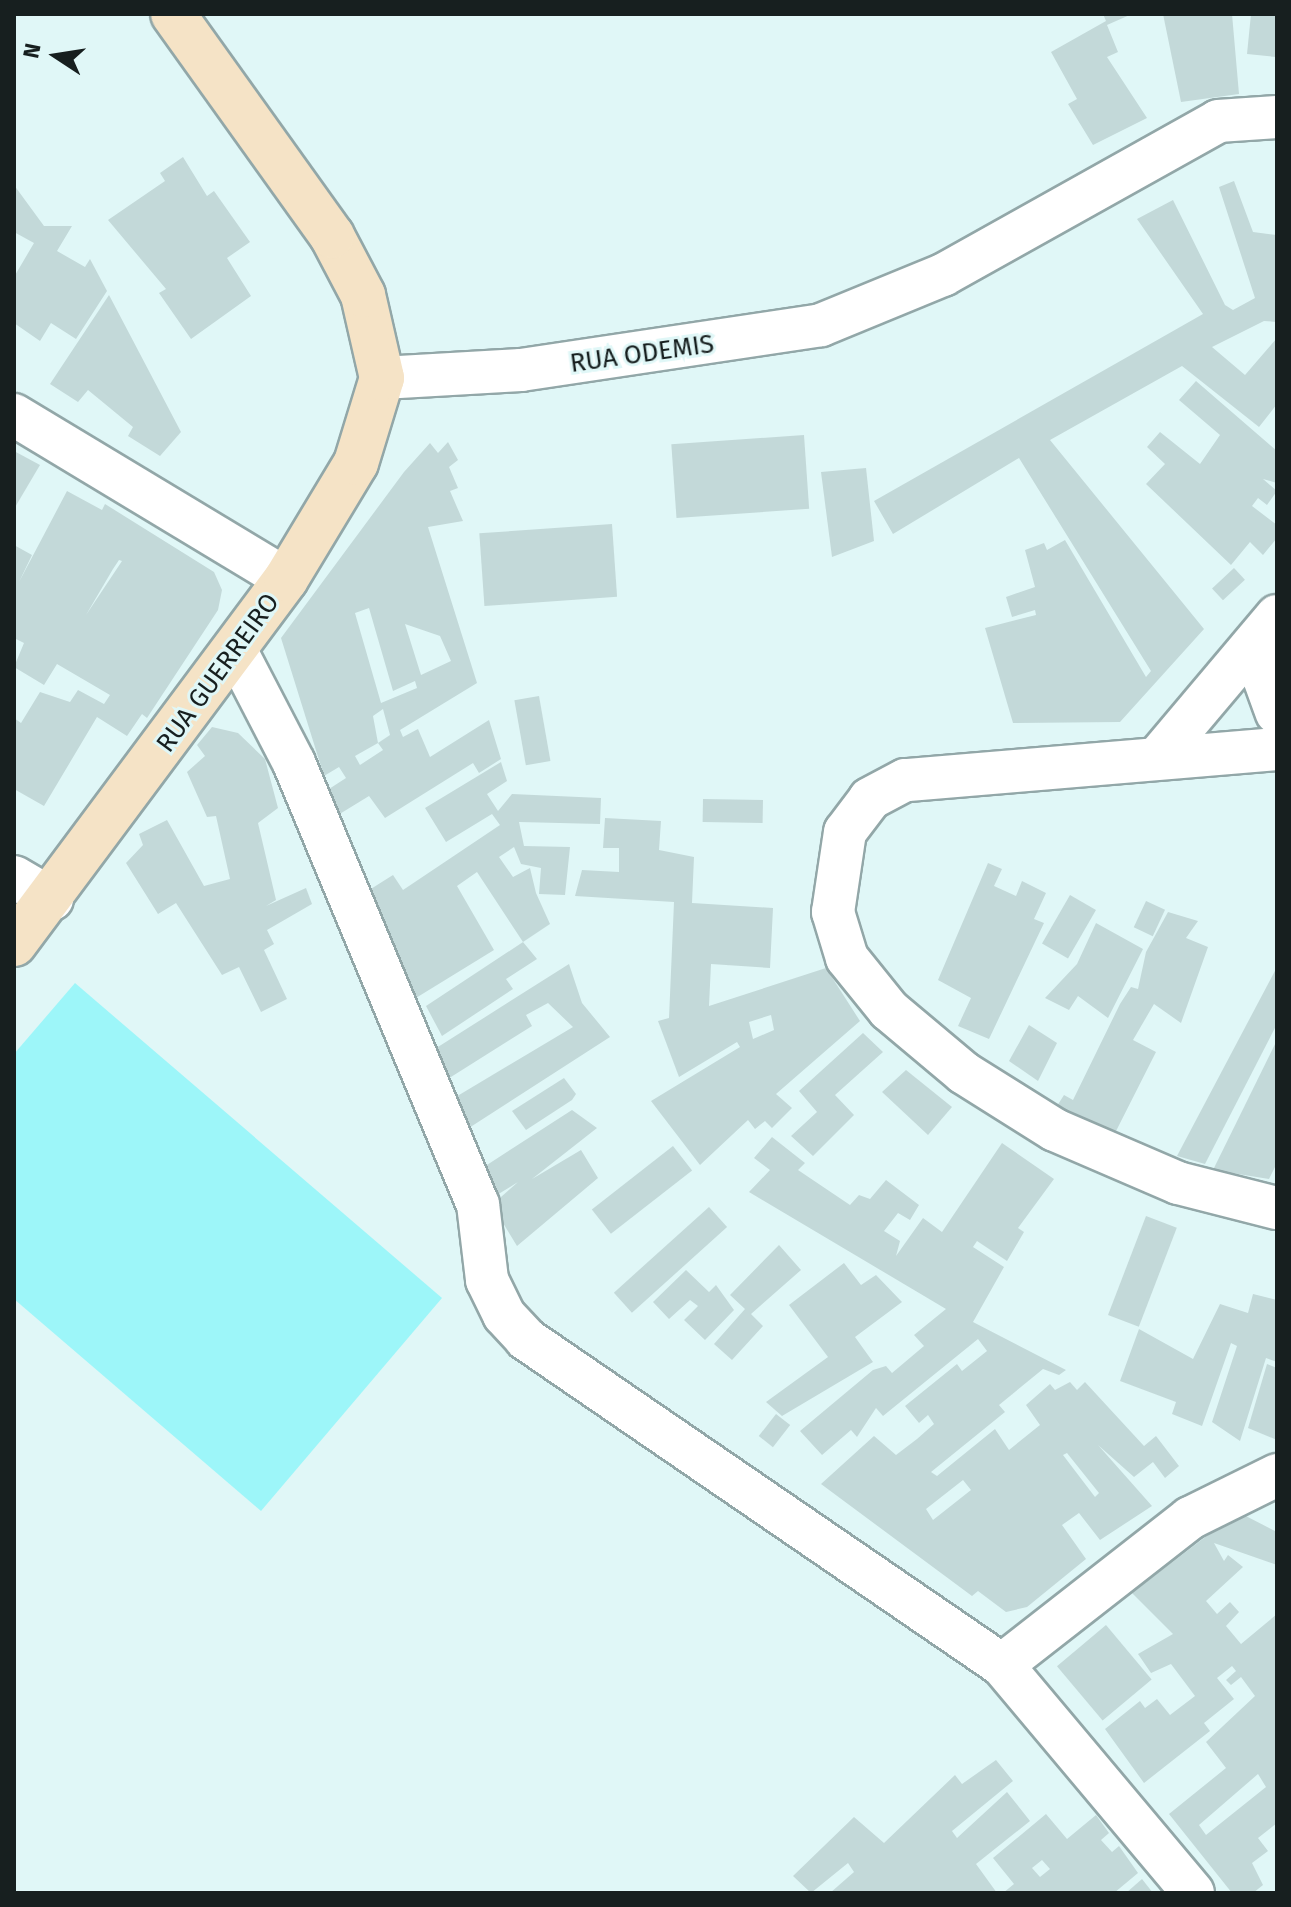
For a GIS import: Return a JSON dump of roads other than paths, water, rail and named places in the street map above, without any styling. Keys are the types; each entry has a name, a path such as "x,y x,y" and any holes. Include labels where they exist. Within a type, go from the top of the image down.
{"street":[{"path":"173,14 332,236 363,295 382,378"},
{"name":"RUA ODEMIS","path":"382,378 521,370 821,325 943,275 1218,121 1277,117"},
{"name":"RUA GUERREIRO","path":"14,944 52,899 286,579 356,463 382,378"},
{"path":"14,415 286,579"},
{"path":"1270,625 1264,678 1277,713"},
{"path":"1159,756 1270,625"},
{"path":"236,651 294,763 478,1204 487,1280 504,1315 526,1339 1002,1665 1193,1893"},
{"path":"1277,749 948,771 905,780 870,799 845,832 833,912 847,958 889,1010 964,1073 1055,1130 1178,1183 1277,1208"},
{"path":"14,877 52,899"},
{"path":"1002,1665 1190,1518 1277,1475"}]}
